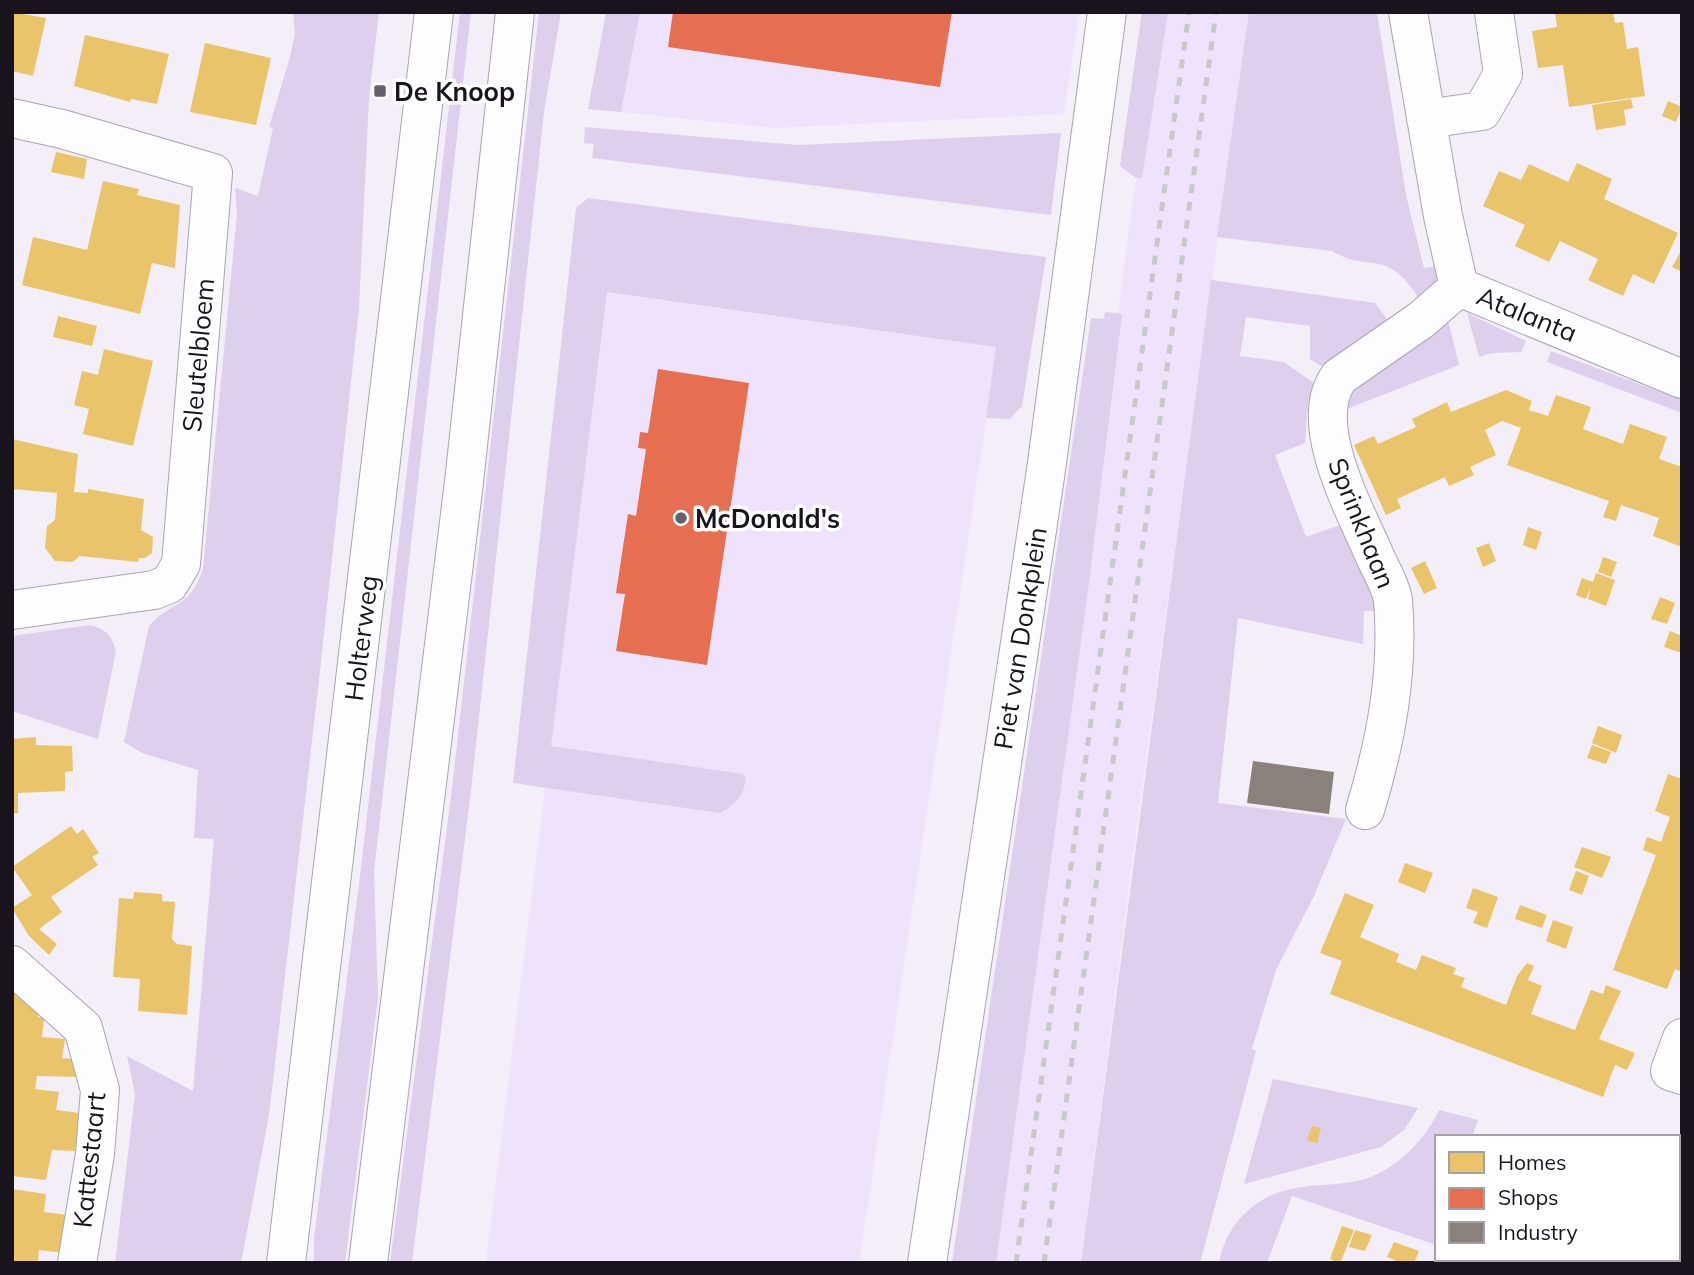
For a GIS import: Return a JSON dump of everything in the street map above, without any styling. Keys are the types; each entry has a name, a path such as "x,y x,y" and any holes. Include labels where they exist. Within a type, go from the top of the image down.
{"street":[{"name":"Holterweg","path":"286,1263 434,12"},
{"path":"368,1263 462,496 515,12"},
{"name":"Piet van Donkplein","path":"927,1263 1072,281 1107,12"},
{"path":"1408,12 1459,287"},
{"path":"1426,119 1482,111 1503,74 1494,12"},
{"name":"Sleutelbloem","path":"12,118 62,129 213,173 181,564 169,584 154,590 12,610"},
{"name":"Atalanta","path":"1330,443 1326,407 1330,389 1339,377 1421,320 1459,287 1682,379"},
{"name":"Sprinkhaan","path":"1330,443 1392,596 1395,657 1387,731 1365,810"},
{"name":"Kattestaart","path":"12,965 83,1028 100,1090 95,1154 77,1263"},
{"path":"1682,1038 1670,1071 1682,1075"}],"shaded area":[{"path":"293,12 379,12 369,98 359,308 269,1115 241,1263 115,1263 135,1094 127,1056 193,1091 214,839 194,838 198,770 142,753 124,742 149,626 192,592 203,569 237,214 235,188 258,196 273,128 269,127 295,33"},
{"path":"460,12 471,12 374,872 378,998 345,1263 314,1263 314,1238 361,868"},
{"path":"539,12 561,12 544,112 471,791 412,1263 390,1263 452,789"},
{"path":"606,12 640,12 621,112 588,109"},
{"path":"640,12 1079,12 1064,114 773,128 621,112"},
{"path":"1142,12 1249,12 1133,854 1081,1263 963,1263 1105,312 1118,313 1136,178 1120,166"},
{"path":"1142,12 1168,12 1142,178 1136,178 1120,166"},
{"path":"1249,12 1377,12 1406,195 1424,268 1439,266 1436,284 1418,297 1406,281 1386,266 1357,261 1332,251 1217,237"},
{"path":"585,127 798,145 1061,133 1051,215 592,158 594,144 584,143"},
{"path":"588,198 1046,257 1022,406 1010,419 986,418 996,347 607,292 551,746 743,774 746,777 741,794 731,807 720,813 513,783 576,208"},
{"path":"1211,280 1375,303 1389,322 1326,369 1310,359 1310,326 1246,317 1240,356 1284,362 1315,384 1308,403 1305,443 1275,455 1306,537 1351,521 1380,611 1364,611 1363,644 1238,618 1218,803 1346,819 1314,896 1276,970 1252,1049 1256,1051 1200,1263 1081,1263"},
{"path":"607,292 997,347 859,1263 486,1263"},
{"path":"1105,312 1122,314 1089,583 996,1263 952,1263 1091,318 1104,319"},
{"path":"1467,313 1526,341 1521,352 1492,353 1479,357"},
{"path":"1448,320 1459,365 1339,412 1352,390"},
{"path":"1551,351 1682,400 1682,413 1547,362"},
{"path":"90,625 108,634 116,651 98,739 12,711 12,636"},
{"path":"1273,1079 1418,1108 1404,1130 1381,1147 1244,1184"},
{"path":"1439,1110 1478,1120 1473,1135 1435,1135 1433,1244 1292,1196 1267,1263 1219,1263 1233,1228 1249,1209 1283,1191 1357,1181 1383,1171 1406,1154 1433,1122"}],"building: Homes":[{"path":"12,12 46,18 33,76 12,71"},
{"path":"1555,12 1613,12 1615,23 1623,22 1627,49 1638,47 1645,96 1569,107 1563,65 1538,68 1532,31 1557,27"},
{"path":"85,35 169,54 157,104 131,99 130,102 74,86"},
{"path":"205,43 271,58 256,125 190,112"},
{"path":"1631,99 1633,108 1624,110 1626,125 1596,130 1592,105"},
{"path":"1668,101 1682,107 1676,122 1662,116"},
{"path":"56,152 87,159 84,179 51,172"},
{"path":"1577,163 1612,179 1604,199 1678,233 1654,284 1633,274 1623,296 1588,280 1598,259 1560,241 1549,262 1515,246 1525,225 1483,206 1499,171 1521,180 1529,164 1568,182"},
{"path":"103,181 139,189 137,195 180,205 175,268 152,263 140,314 22,285 33,237 87,250"},
{"path":"1682,249 1682,272 1672,267"},
{"path":"58,316 97,326 92,346 53,337"},
{"path":"104,349 153,361 133,446 83,434 89,409 74,405 82,371 98,375"},
{"path":"1506,390 1532,401 1529,410 1548,416 1556,395 1591,407 1583,429 1623,444 1630,424 1667,437 1659,459 1682,467 1682,547 1653,536 1659,518 1621,505 1616,521 1603,517 1609,501 1507,465 1521,428 1502,421 1485,430 1496,455 1470,467 1474,475 1449,486 1445,477 1397,499 1401,508 1386,515 1354,445 1374,436 1378,444 1416,427 1412,419 1447,402 1451,412"},
{"path":"12,439 78,454 74,492 88,493 88,489 144,499 141,530 153,537 152,553 145,558 139,558 138,562 80,556 72,562 55,561 45,548 47,526 55,520 57,493 12,489"},
{"path":"1528,527 1542,532 1536,550 1523,545"},
{"path":"1489,543 1496,561 1483,567 1476,548"},
{"path":"1603,557 1617,562 1611,577 1598,572"},
{"path":"1425,561 1437,588 1424,594 1411,568"},
{"path":"1596,573 1615,580 1606,606 1588,599 1591,587 1586,599 1576,595 1582,578 1593,582"},
{"path":"1660,597 1675,603 1667,624 1651,619"},
{"path":"1670,631 1682,636 1682,653 1664,647"},
{"path":"1598,726 1622,735 1616,753 1592,743"},
{"path":"36,737 36,745 72,746 73,771 65,772 65,791 18,793 18,813 12,813 12,739"},
{"path":"1592,745 1611,752 1606,764 1587,758"},
{"path":"1668,774 1682,779 1682,972 1675,969 1667,989 1613,970 1656,855 1643,850 1647,837 1661,842 1670,817 1655,811"},
{"path":"71,826 77,834 83,829 99,853 92,857 98,865 51,897 62,912 39,929 57,944 49,955 29,936 12,908 32,895 12,867"},
{"path":"1582,847 1611,857 1602,878 1574,867"},
{"path":"1405,863 1433,873 1425,893 1398,882"},
{"path":"1576,871 1589,876 1582,895 1569,890"},
{"path":"1473,888 1498,897 1487,928 1473,923 1478,912 1466,908"},
{"path":"134,892 162,894 162,901 175,902 172,939 177,944 192,946 187,1015 138,1011 140,979 113,977 119,898 133,899"},
{"path":"1345,893 1374,905 1360,937 1399,954 1396,962 1416,970 1422,955 1456,968 1453,974 1465,978 1461,987 1506,1005 1517,976 1527,963 1534,966 1528,980 1542,986 1531,1014 1575,1030 1591,990 1603,994 1606,985 1621,991 1599,1039 1635,1053 1627,1070 1615,1065 1603,1097 1330,994 1342,961 1320,953"},
{"path":"1520,905 1547,915 1542,928 1515,919"},
{"path":"1553,920 1573,927 1566,949 1546,941"},
{"path":"29,988 41,998 38,1017 44,1018 42,1037 65,1039 62,1058 81,1060 79,1077 37,1076 35,1089 59,1092 56,1110 80,1113 75,1151 52,1150 46,1180 12,1176 12,992"},
{"path":"1312,1126 1321,1128 1317,1143 1307,1140"},
{"path":"1682,1174 1682,1263 1619,1261 1680,1261"},
{"path":"12,1189 46,1194 44,1212 68,1215 64,1253 39,1250 38,1263 12,1263"},
{"path":"1342,1226 1354,1230 1340,1263 1330,1259"},
{"path":"1355,1230 1372,1235 1365,1251 1349,1247"},
{"path":"1394,1242 1419,1251 1414,1263 1402,1263 1387,1257"},
{"path":"1550,1261 1612,1261 1612,1263"}],"building: Shops":[{"path":"673,12 952,12 940,87 668,47"},
{"path":"658,369 749,383 707,665 616,651 625,594 616,593 628,514 636,516 646,449 638,448 640,432 648,433"}],"building: Industry":[{"path":"1253,761 1334,772 1329,814 1247,803"}],"railway":[{"path":"1016,1263 1189,12"},
{"path":"1044,1263 1216,12"}],"place":[{"name":"De Knoop","path":"380,91"},
{"name":"McDonald's","path":"681,518"}]}
